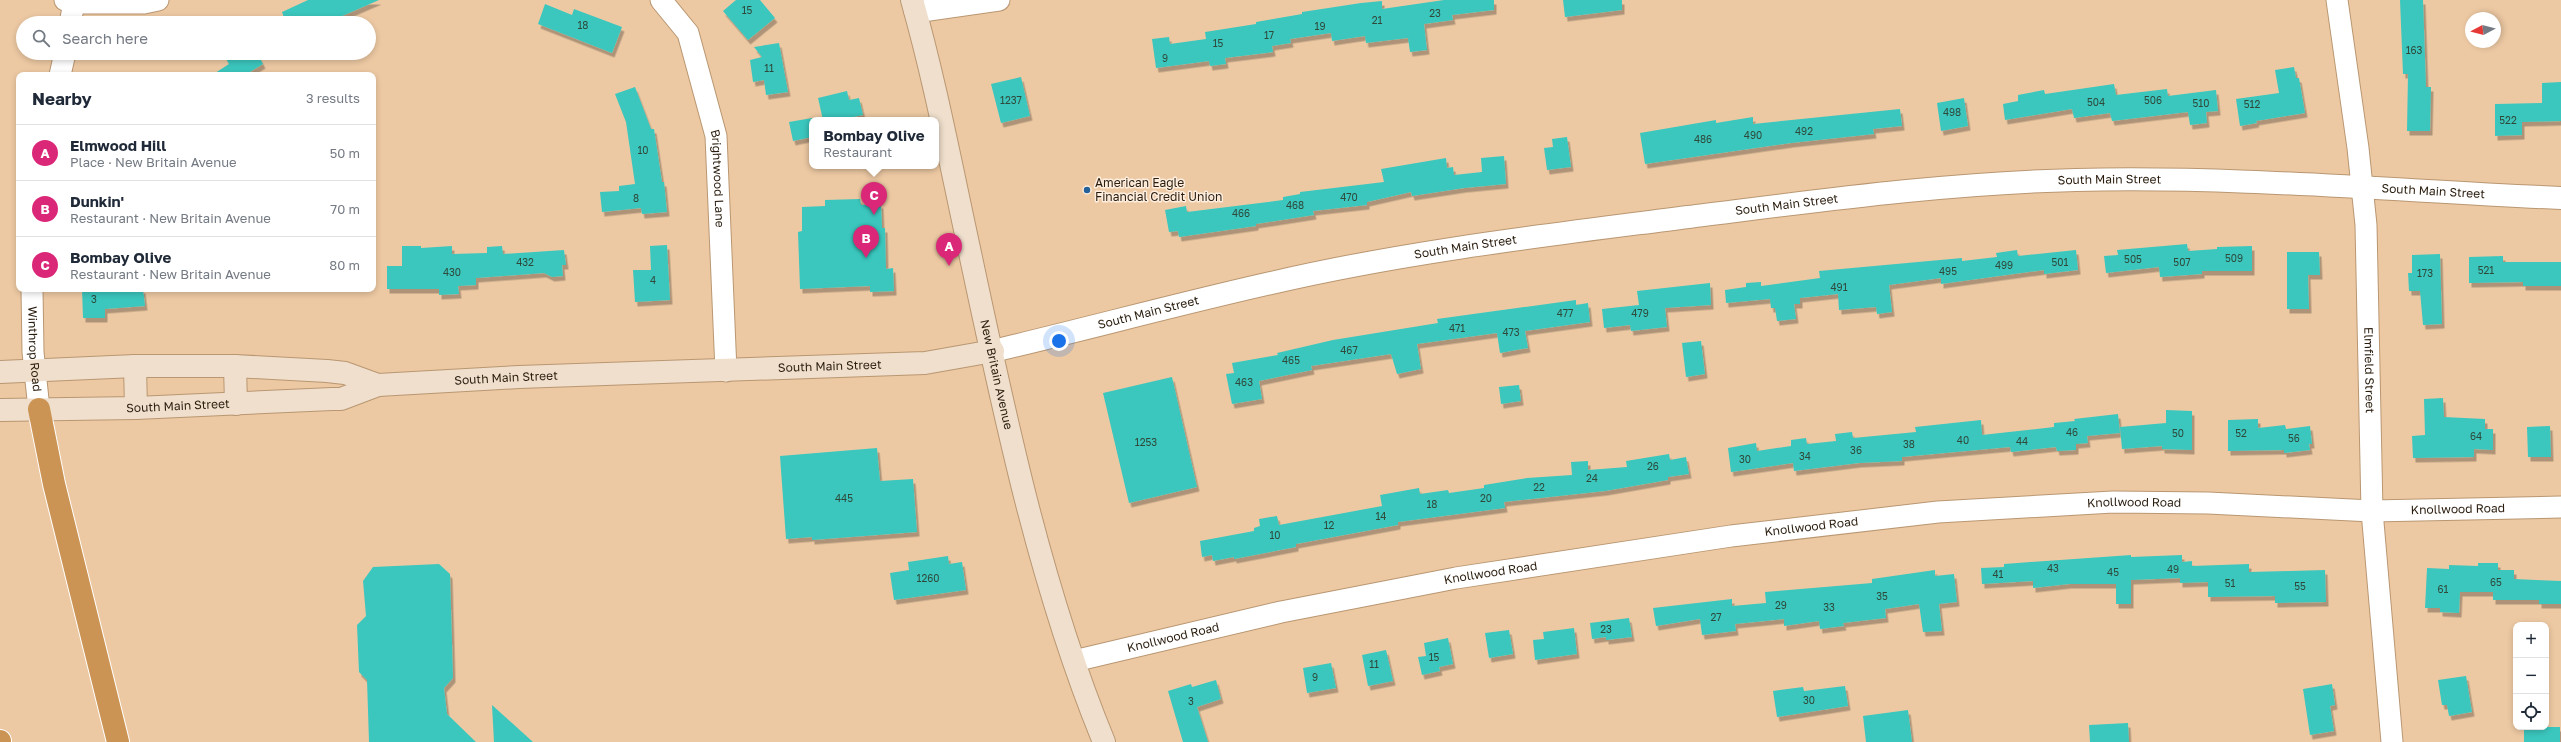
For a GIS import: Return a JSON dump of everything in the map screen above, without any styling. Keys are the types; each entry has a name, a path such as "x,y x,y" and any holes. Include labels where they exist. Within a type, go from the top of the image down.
{"highway":[{"path":"39,409 54,484 118,742"}],"main road":[{"name":"New Britain Avenue","path":"914,6 942,118 993,351 1033,520 1074,661 1104,742"},
{"name":"South Main Street","path":"0,410 136,408 341,399 378,385 518,377 925,363 993,351"},
{"name":"South Main Street","path":"0,372 135,366 235,366 345,373 378,385"},
{"path":"135,366 136,408"},
{"path":"235,366 236,404"}],"street":[{"path":"70,9 144,3 158,0"},
{"name":"Brightwood Lane","path":"661,0 688,33 716,136 726,371"},
{"path":"914,6 999,0"},
{"name":"Elmfield Street","path":"2337,0 2366,225 2372,511 2392,742"},
{"path":"61,72 63,60"},
{"name":"South Main Street","path":"993,351 1272,282 1357,266 1566,232 1899,191 2016,183 2141,180 2362,188 2561,198"},
{"name":"Winthrop Road","path":"32,292 34,370 39,409"},
{"name":"Knollwood Road","path":"1074,661 1366,594 1537,564 1832,523 1938,512 2113,502 2208,503 2372,511 2561,507"}],"building":[{"path":"308,0 379,0 342,16 283,16 282,12"},
{"path":"736,0 760,0 775,18 748,40 723,11"},
{"path":"1444,0 1494,0 1494,10 1452,15 1453,20 1424,24 1427,50 1410,52 1408,38 1366,43 1365,36 1332,41 1331,33 1290,39 1291,43 1272,46 1273,52 1225,58 1226,64 1210,66 1209,61 1156,68 1152,39 1169,37 1170,44 1206,39 1205,32 1256,24 1256,22 1302,14 1302,12 1361,3 1382,1 1382,9"},
{"path":"1563,0 1622,0 1622,10 1565,17"},
{"path":"2400,0 2423,0 2426,87 2431,87 2430,131 2407,131 2408,74 2403,74"},
{"path":"545,4 572,15 574,9 622,27 612,53 538,24"},
{"path":"779,43 788,92 766,95 764,80 753,82 750,60 762,57 754,47"},
{"path":"227,60 261,60 263,64 250,72 217,72 229,64"},
{"path":"2294,67 2296,78 2299,78 2305,113 2256,121 2257,123 2240,126 2236,99 2279,93 2275,70"},
{"path":"1021,77 1030,116 1001,123 991,84"},
{"path":"2561,82 2561,121 2522,122 2522,135 2495,136 2495,104 2542,103 2542,83"},
{"path":"2114,84 2116,95 2167,89 2168,96 2216,90 2218,111 2206,112 2207,123 2190,125 2188,112 2112,121 2110,113 2074,118 2072,109 2005,120 2003,104 2018,101 2018,95 2044,90 2045,94"},
{"path":"635,87 651,129 654,129 662,182 664,182 667,212 642,214 641,208 602,212 600,192 619,191 619,186 635,184 626,122 615,94"},
{"path":"847,91 849,100 859,98 863,115 853,117 822,117 818,98"},
{"path":"1964,98 1968,126 1941,131 1937,103"},
{"path":"1900,109 1902,126 1873,129 1874,134 1791,143 1645,164 1640,133 1716,120 1716,123 1753,117 1753,124"},
{"path":"809,119 809,138 793,141 789,122"},
{"path":"1567,137 1571,167 1547,170 1544,148 1553,147 1552,139"},
{"path":"1504,156 1506,184 1464,188 1412,196 1411,192 1367,202 1367,205 1313,211 1314,215 1256,224 1256,226 1179,237 1178,231 1169,232 1165,210 1186,206 1187,212 1283,200 1283,197 1300,194 1300,192 1384,182 1381,169 1446,158 1447,168 1453,167 1454,175 1482,172 1481,158"},
{"path":"860,199 861,205 881,204 882,228 885,228 886,269 893,268 894,291 870,292 870,286 800,289 798,232 802,231 802,207 825,206 825,200"},
{"path":"2187,244 2188,251 2217,249 2217,247 2252,246 2252,271 2202,271 2202,274 2160,277 2159,267 2106,273 2104,256 2118,255 2117,250"},
{"path":"667,245 670,300 635,302 633,270 651,270 650,246"},
{"path":"402,246 421,246 421,248 452,246 452,254 487,253 487,247 502,246 503,254 564,250 566,265 562,265 563,276 552,277 544,273 476,278 476,285 458,286 459,294 439,295 439,289 387,289 387,266 402,266"},
{"path":"2017,250 2018,256 2076,250 2078,270 2044,274 2044,270 1941,284 1941,278 1889,285 1892,312 1877,314 1876,307 1839,310 1838,294 1800,298 1800,304 1794,304 1796,319 1777,321 1775,308 1771,308 1770,299 1726,303 1725,290 1746,287 1746,283 1761,282 1761,286 1820,278 1819,271 1962,258 1962,261 1997,257 1996,253"},
{"path":"2287,252 2319,252 2320,275 2308,275 2309,309 2287,309"},
{"path":"2440,254 2442,324 2423,325 2420,291 2409,291 2408,273 2412,273 2412,255"},
{"path":"2503,256 2503,262 2561,262 2561,286 2523,286 2523,282 2469,283 2469,257"},
{"path":"1710,283 1711,305 1665,308 1667,327 1631,331 1630,325 1604,328 1602,309 1639,305 1637,291"},
{"path":"82,292 143,292 145,306 105,309 105,318 83,318"},
{"path":"1576,300 1576,305 1588,303 1590,322 1525,331 1528,348 1500,353 1497,333 1417,344 1421,369 1397,374 1391,354 1311,366 1312,370 1259,381 1262,399 1232,404 1226,374 1234,373 1232,363 1278,355 1277,353 1333,340 1438,323 1437,319"},
{"path":"1701,341 1705,374 1686,377 1682,343"},
{"path":"1172,377 1197,487 1129,503 1103,393"},
{"path":"1519,385 1521,401 1501,404 1499,387"},
{"path":"2443,398 2444,417 2485,419 2485,429 2493,429 2493,450 2474,449 2474,457 2413,458 2412,436 2425,435 2424,399"},
{"path":"2166,410 2192,411 2192,450 2162,449 2162,446 2122,449 2120,427 2166,423"},
{"path":"2118,414 2120,433 2087,436 2088,443 2076,444 2076,450 2057,451 2056,447 2011,452 2010,447 1902,457 1902,461 1859,463 1794,471 1793,463 1731,472 1728,448 1756,443 1757,451 1791,446 1791,440 1806,438 1807,444 1836,441 1835,434 1852,432 1853,438 1916,432 1915,427 1981,420 1982,435 2054,427 2054,423"},
{"path":"2258,419 2258,428 2285,425 2286,429 2310,426 2312,444 2309,444 2310,450 2284,453 2284,450 2228,451 2228,420"},
{"path":"2550,426 2551,457 2528,457 2527,427"},
{"path":"877,448 880,481 913,479 917,532 812,540 812,537 786,539 780,456"},
{"path":"1669,454 1670,460 1686,457 1689,474 1668,477 1668,480 1605,491 1504,502 1505,508 1398,522 1398,525 1296,544 1296,547 1234,559 1234,557 1213,561 1212,555 1202,557 1200,541 1254,531 1254,528 1260,526 1259,519 1277,516 1279,525 1382,506 1380,495 1419,488 1420,494 1448,490 1449,493 1484,488 1484,485 1527,478 1572,475 1571,462 1588,461 1588,470 1627,467 1626,461"},
{"path":"2131,555 2131,557 2182,555 2182,562 2192,561 2192,566 2249,564 2249,572 2325,570 2326,602 2275,603 2275,596 2208,597 2208,582 2180,583 2180,578 2131,580 2131,604 2116,604 2116,584 2069,584 2033,588 2033,581 1982,584 1981,568 2004,567 2004,564"},
{"path":"948,556 949,564 962,562 966,590 894,600 890,573 909,570 908,562"},
{"path":"2478,563 2498,563 2498,570 2514,570 2514,579 2561,581 2561,604 2539,604 2539,600 2493,600 2493,592 2460,592 2459,613 2440,612 2440,608 2425,608 2427,568 2449,569 2449,565 2478,566"},
{"path":"439,564 450,574 453,678 444,688 447,714 476,742 369,742 367,680 359,672 357,625 366,616 363,581 373,567"},
{"path":"1935,570 1935,576 1954,574 1957,602 1939,604 1942,631 1923,632 1919,604 1885,609 1886,618 1843,623 1844,626 1820,629 1819,621 1784,626 1784,619 1735,624 1736,631 1702,635 1700,619 1656,626 1653,608 1732,599 1732,606 1766,603 1765,592 1872,583 1872,579"},
{"path":"1629,618 1632,637 1606,640 1606,637 1592,639 1590,623"},
{"path":"1574,628 1577,654 1535,660 1533,640 1544,639 1543,632"},
{"path":"1509,630 1513,654 1489,658 1485,633"},
{"path":"1448,638 1453,664 1439,667 1440,671 1422,675 1418,657 1426,656 1424,643"},
{"path":"1386,650 1393,681 1368,686 1362,655"},
{"path":"1331,663 1336,688 1307,693 1303,668"},
{"path":"2466,676 2472,712 2449,716 2447,705 2442,705 2438,680"},
{"path":"1216,680 1221,699 1197,707 1208,742 1183,742 1168,691 1191,684 1192,687"},
{"path":"2332,684 2335,705 2330,706 2334,731 2310,735 2303,689"},
{"path":"1845,686 1848,706 1777,717 1773,691 1803,687 1804,691"},
{"path":"492,705 533,742 494,742"},
{"path":"1908,710 1912,742 1866,742 1863,716"},
{"path":"2128,723 2129,742 2090,742 2089,725"},
{"path":"2549,727 2560,727 2560,742 2524,742 2524,730 2549,730"}],"place":[{"name":"American Eagle Financial Credit Union","path":"1087,190"},
{"name":"Bombay Olive","path":"874,215"},
{"name":"Dunkin'","path":"866,258"},
{"name":"Elmwood Hill","path":"949,266"}]}
